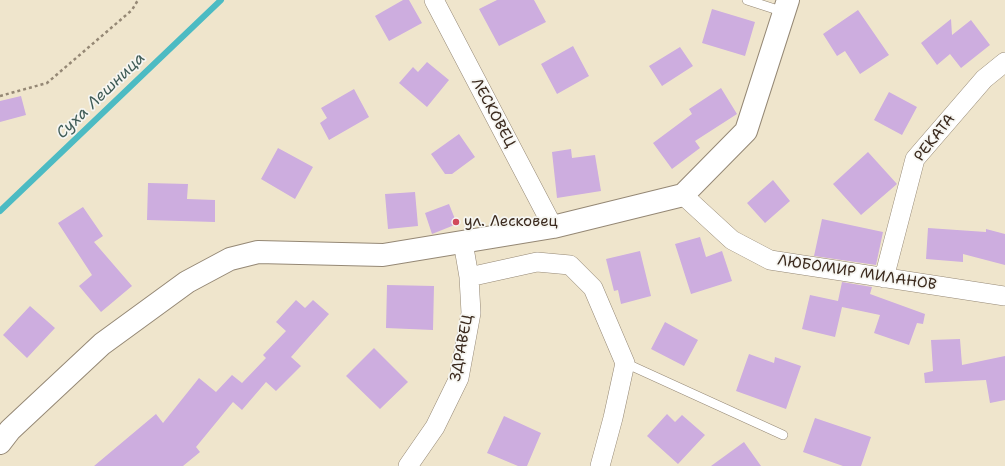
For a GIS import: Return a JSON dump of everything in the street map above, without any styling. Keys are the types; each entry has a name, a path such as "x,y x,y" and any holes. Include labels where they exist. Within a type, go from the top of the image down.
{"street":[{"name":"ЛЕСКОВЕЦ","path":"434,0 553,227"},
{"path":"0,443 10,430 102,344 187,282 230,260 258,252 383,255 553,227 683,195 746,132 786,6"},
{"name":"РЕКАТА","path":"884,278 915,159 984,79 1005,62"},
{"name":"ЛЮБОМИР МИЛАНОВ","path":"683,195 732,240 770,260 1005,296"},
{"name":"ЗДРАВЕЦ","path":"408,466 436,427 459,378 470,313 469,277 463,242"},
{"path":"469,277 537,262 570,265 593,288 625,363 613,418 600,466"}],"lane":[{"path":"747,0 786,6"},
{"path":"625,363 783,435"}],"path":[{"path":"0,96 47,83 132,10 138,0"}],"building":[{"path":"403,0 409,0 422,23 389,41 375,16"},
{"path":"497,0 534,0 546,22 499,46 479,9"},
{"path":"712,9 755,22 745,56 702,43"},
{"path":"858,10 889,55 860,74 845,51 837,56 823,34"},
{"path":"951,19 952,35 971,20 990,45 961,68 950,54 937,65 921,43"},
{"path":"573,46 589,76 557,94 541,64"},
{"path":"680,47 693,66 662,86 649,66"},
{"path":"427,62 449,80 427,107 399,83 413,67 418,72"},
{"path":"721,88 737,114 695,141 700,148 672,169 653,143 692,114 689,109"},
{"path":"354,89 369,117 329,140 320,123 327,118 321,108"},
{"path":"889,92 917,107 902,135 874,120"},
{"path":"21,96 26,115 0,122 0,101"},
{"path":"459,134 475,157 452,174 445,174 431,154"},
{"path":"278,148 313,167 295,199 261,179"},
{"path":"571,149 572,158 595,155 601,191 557,198 552,152"},
{"path":"868,152 897,184 861,215 833,184"},
{"path":"773,180 790,201 765,223 747,203"},
{"path":"148,183 188,184 187,199 215,200 215,222 147,220"},
{"path":"415,192 418,226 388,229 385,194"},
{"path":"449,204 457,224 432,234 425,213"},
{"path":"83,207 103,236 94,242 132,286 101,312 79,286 92,275 58,223"},
{"path":"822,219 883,232 876,265 814,256"},
{"path":"928,228 986,232 986,229 1005,234 1005,265 963,254 963,262 926,259"},
{"path":"700,237 706,257 722,251 732,281 691,294 675,244"},
{"path":"640,251 651,296 621,304 618,290 614,291 606,259"},
{"path":"842,282 872,287 870,294 925,314 923,324 917,323 909,345 874,333 880,315 842,307 835,337 802,329 810,295 838,301"},
{"path":"387,285 434,286 433,330 386,328"},
{"path":"296,300 305,308 313,300 329,314 291,357 301,366 276,391 266,382 242,410 233,402 196,447 200,452 183,466 94,466 156,414 163,423 199,378 216,392 232,375 242,383 266,358 263,355 286,331 276,322"},
{"path":"30,306 55,328 27,358 3,335"},
{"path":"665,322 698,340 684,366 651,349"},
{"path":"960,339 962,365 1005,356 1005,400 990,403 986,380 925,383 924,373 933,371 931,340"},
{"path":"374,348 408,382 380,409 346,376"},
{"path":"749,354 774,363 775,357 801,366 786,409 736,391"},
{"path":"667,414 675,422 682,415 705,435 678,464 647,436"},
{"path":"504,416 541,433 527,466 518,466 487,453"},
{"path":"815,418 871,437 861,466 843,466 803,452"},
{"path":"744,442 761,466 711,466"}],"waterway":[{"name":"Суха Лешница","path":"0,211 221,0"}],"place":[{"name":"ул. Лесковец","path":"456,222"}]}
